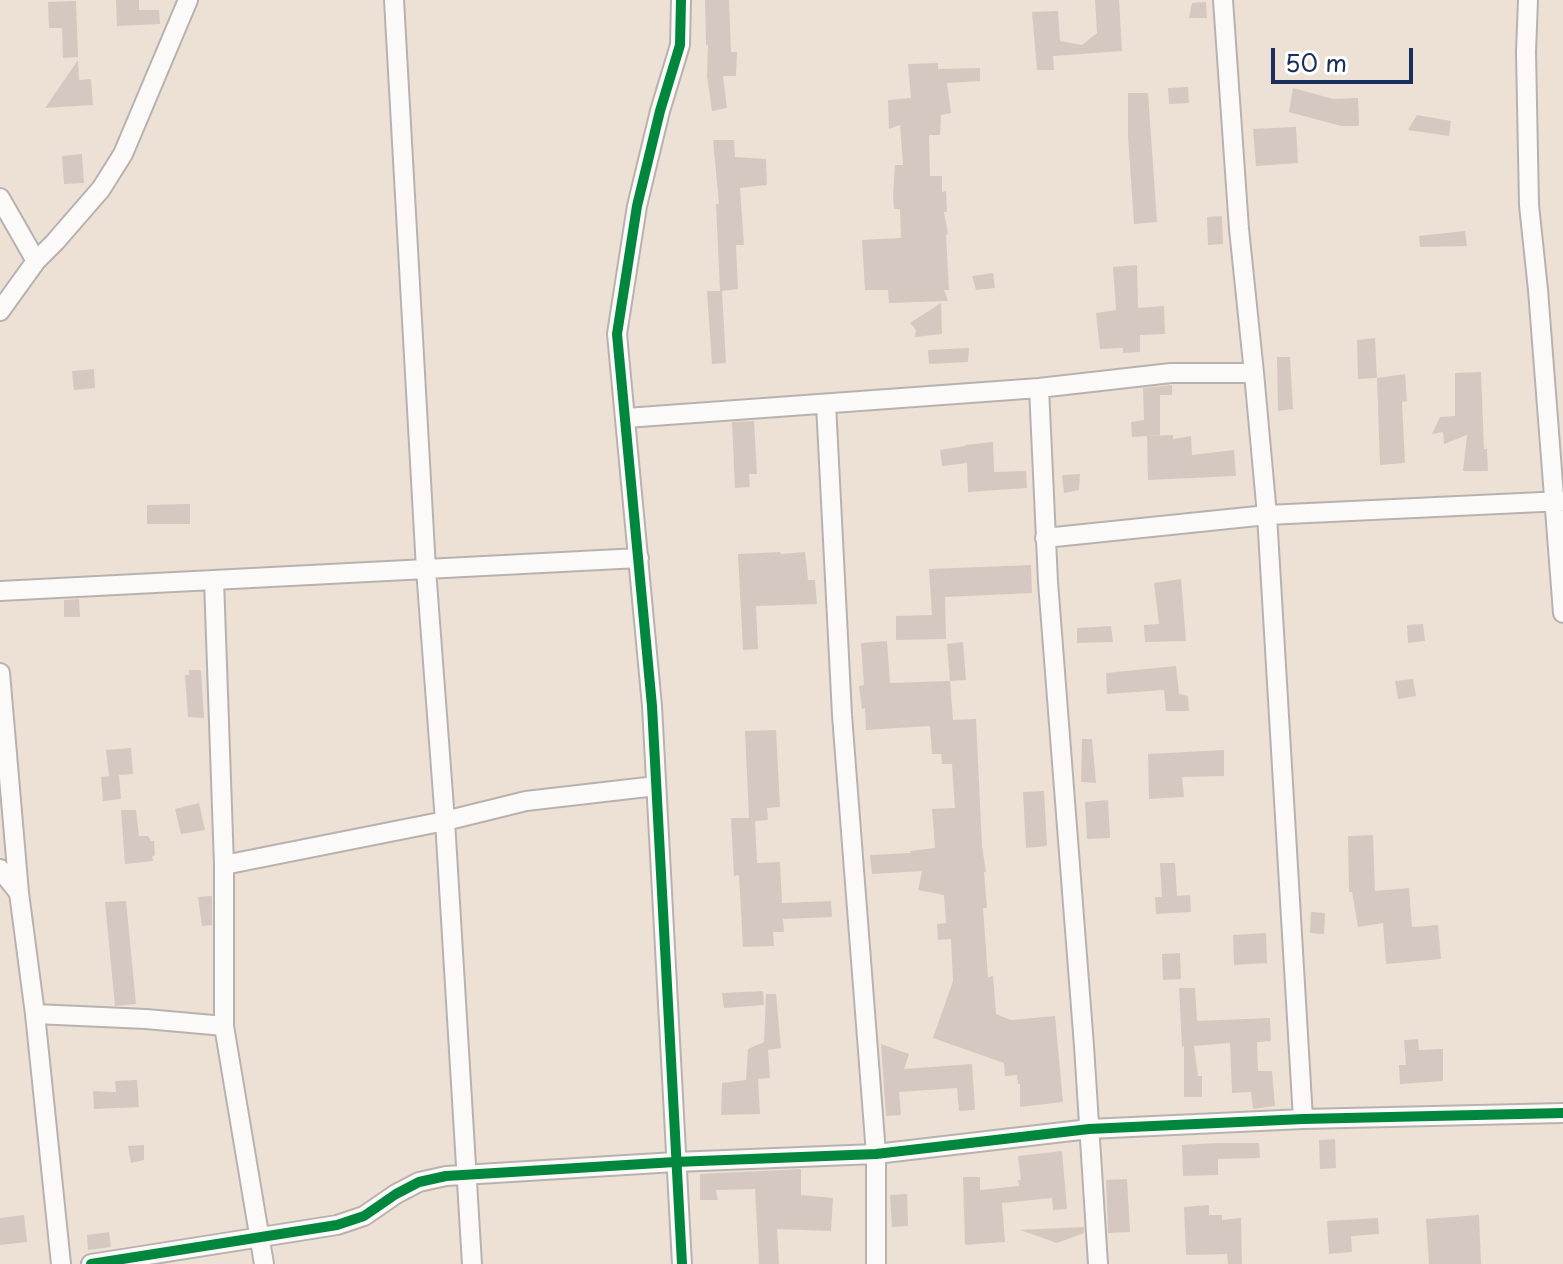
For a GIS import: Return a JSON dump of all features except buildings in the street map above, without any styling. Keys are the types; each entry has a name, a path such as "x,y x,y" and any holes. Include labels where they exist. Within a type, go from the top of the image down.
{"street":[{"path":"0,311 36,261 101,189 123,154 188,0"},
{"path":"394,0 426,569 472,1264"},
{"path":"681,0 680,45 637,206 617,334 652,706 682,1264"},
{"path":"1223,0 1239,229 1267,515 1303,1119"},
{"path":"1528,0 1529,205 1559,502 1563,613"},
{"path":"0,198 36,261"},
{"path":"626,418 1039,388 1171,373 1254,373"},
{"path":"1039,388 1045,538 1098,1264"},
{"path":"826,404 842,715 876,1154 876,1264"},
{"path":"1045,538 1267,515 1559,502"},
{"path":"0,591 639,558"},
{"path":"214,580 224,865 224,1026 264,1264"},
{"path":"0,673 19,893 61,1264"},
{"path":"224,865 445,821 526,801 656,786"},
{"path":"0,869 19,893"},
{"path":"35,1014 224,1026"},
{"path":"91,1264 337,1225 364,1216 419,1182 446,1176 876,1154 1089,1129 1303,1119 1563,1113"}],"cycle path":[{"path":"681,0 680,45 637,206 617,334 652,706 682,1264"},
{"path":"91,1264 337,1225 364,1216 419,1182 446,1176 876,1154 1089,1129 1303,1119 1563,1113"}]}
